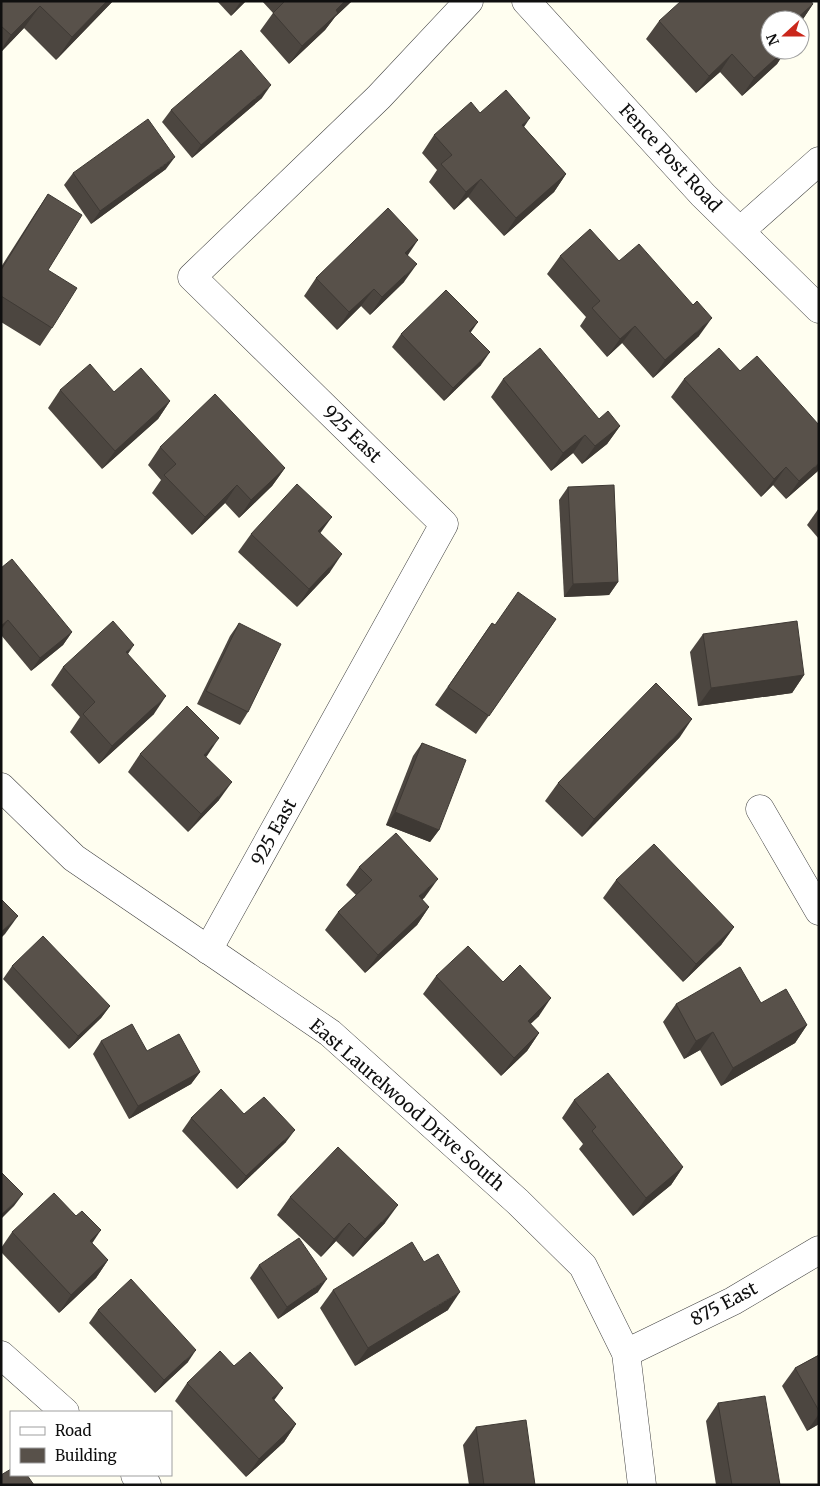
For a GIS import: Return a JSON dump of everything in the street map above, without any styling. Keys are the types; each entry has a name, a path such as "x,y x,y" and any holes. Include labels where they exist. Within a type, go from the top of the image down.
{"street":[{"name":"925 East","path":"208,950 444,524 192,277 379,97 469,1"},
{"name":"Fence Post Road","path":"526,1 703,195 819,309"},
{"path":"740,231 819,160"},
{"name":"East Laurelwood Drive South","path":"1,787 74,858 330,1033 518,1202 583,1266 626,1354 642,1485"},
{"path":"760,809 819,911"},
{"name":"875 East","path":"626,1354 733,1301 819,1250"},
{"path":"1,1355 64,1411"},
{"path":"136,1476 146,1485"}],"building":[{"path":"1,1 107,1 72,37 40,6 11,35 1,26"},
{"path":"285,1 345,1 336,10 338,13 302,46 273,13"},
{"path":"681,1 811,1 813,4 806,10 760,10 760,60 774,60 754,78 732,54 709,76 659,21"},
{"path":"241,50 271,85 201,145 171,110"},
{"path":"506,90 530,118 522,125 566,174 516,218 481,179 466,192 441,164 452,155 434,135 471,102 480,113"},
{"path":"148,119 175,157 100,211 73,173"},
{"path":"48,194 82,215 48,270 77,288 52,328 1,296 1,270"},
{"path":"388,208 418,240 405,253 417,264 382,297 374,289 349,312 316,278"},
{"path":"590,229 619,261 639,244 693,305 697,301 712,318 665,360 635,326 620,339 592,308 600,301 560,256"},
{"path":"446,290 478,322 469,331 490,352 453,388 401,334"},
{"path":"540,348 599,419 608,411 620,426 595,446 585,435 563,453 503,379"},
{"path":"719,348 740,371 757,356 819,425 819,463 799,481 786,467 774,479 684,379"},
{"path":"90,364 114,392 141,368 170,401 115,451 60,390"},
{"path":"215,394 285,468 251,500 237,485 205,517 164,475 176,464 160,447"},
{"path":"297,484 332,517 318,531 342,554 309,589 251,534"},
{"path":"614,485 618,582 573,584 568,487"},
{"path":"12,559 72,632 40,658 8,620 1,626 1,568"},
{"path":"518,592 556,619 489,716 448,687 492,623 495,625"},
{"path":"113,621 134,645 126,652 166,696 112,746 83,714 95,702 63,667"},
{"path":"797,621 804,675 711,688 703,634"},
{"path":"239,623 281,644 248,712 206,691"},
{"path":"656,683 692,719 594,819 558,783"},
{"path":"187,706 219,738 204,755 232,782 201,814 140,754"},
{"path":"422,743 466,760 439,830 395,812"},
{"path":"396,833 438,879 419,896 429,907 378,955 338,912 372,880 359,867"},
{"path":"654,844 734,927 696,964 616,880"},
{"path":"1,899 18,916 1,932"},
{"path":"43,936 110,1006 78,1036 12,966"},
{"path":"468,946 503,982 520,965 551,998 528,1021 539,1033 514,1058 436,976"},
{"path":"740,967 761,1003 786,989 807,1025 733,1068 713,1032 696,1041 676,1004"},
{"path":"132,1024 147,1051 179,1034 200,1072 138,1106 101,1041"},
{"path":"608,1073 683,1167 646,1198 592,1131 596,1127 574,1100"},
{"path":"221,1089 244,1114 264,1097 295,1130 246,1176 191,1118"},
{"path":"338,1147 398,1205 365,1239 349,1223 334,1239 290,1197"},
{"path":"1,1172 23,1194 1,1215"},
{"path":"54,1193 76,1216 82,1211 101,1230 90,1241 108,1260 71,1295 12,1232"},
{"path":"299,1238 327,1279 287,1307 259,1265"},
{"path":"412,1242 424,1262 438,1254 460,1292 368,1348 333,1290"},
{"path":"131,1279 196,1350 164,1380 98,1310"},
{"path":"220,1351 234,1366 250,1352 283,1388 272,1398 296,1424 259,1459 187,1383"},
{"path":"819,1355 819,1411 795,1368"},
{"path":"765,1396 780,1485 732,1485 718,1403"},
{"path":"526,1420 535,1485 484,1485 476,1427"},
{"path":"10,1470 10,1476 28,1476 34,1485 1,1485 1,1475"}]}
